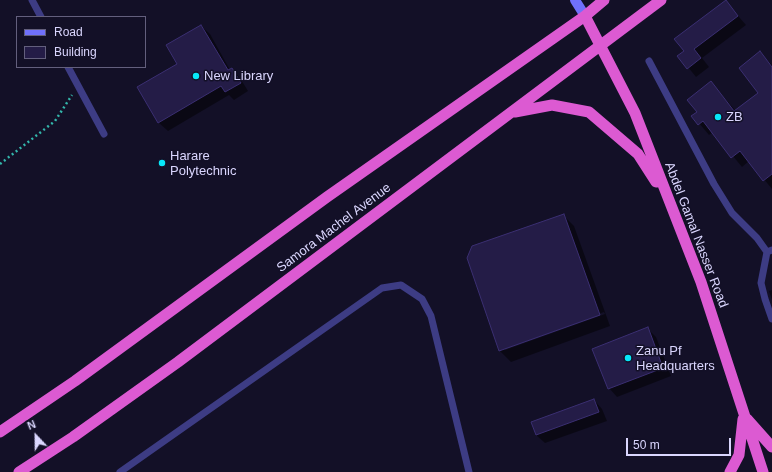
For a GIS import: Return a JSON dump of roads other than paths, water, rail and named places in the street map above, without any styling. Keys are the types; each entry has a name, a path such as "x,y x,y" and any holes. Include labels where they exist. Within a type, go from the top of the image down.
{"highway":[{"name":"Samora Machel Avenue","path":"0,432 75,381 327,197 586,16 604,0"},
{"name":"Samora Machel Avenue","path":"20,472 73,437 178,362 510,113 602,46 661,0"},
{"name":"Abdel Gamal Nasser Road","path":"586,16 634,113 701,282 763,472"},
{"path":"510,113 552,105 589,112 638,154 667,198"},
{"path":"744,416 772,447"},
{"path":"730,472 739,455 744,416"}],"main road":[{"path":"575,0 586,16"}],"lane":[{"path":"32,0 40,16"},
{"path":"649,61 714,184 732,213 769,251 761,283 772,319"},
{"path":"68,68 104,134"},
{"path":"120,472 382,288 401,285 422,299 431,316 469,472"}],"place":[{"name":"New Library","path":"196,76"},
{"name":"ZB","path":"718,117"},
{"name":"Harare Polytechnic","path":"162,163"},
{"name":"Zanu Pf Headquarters","path":"628,358"}]}
